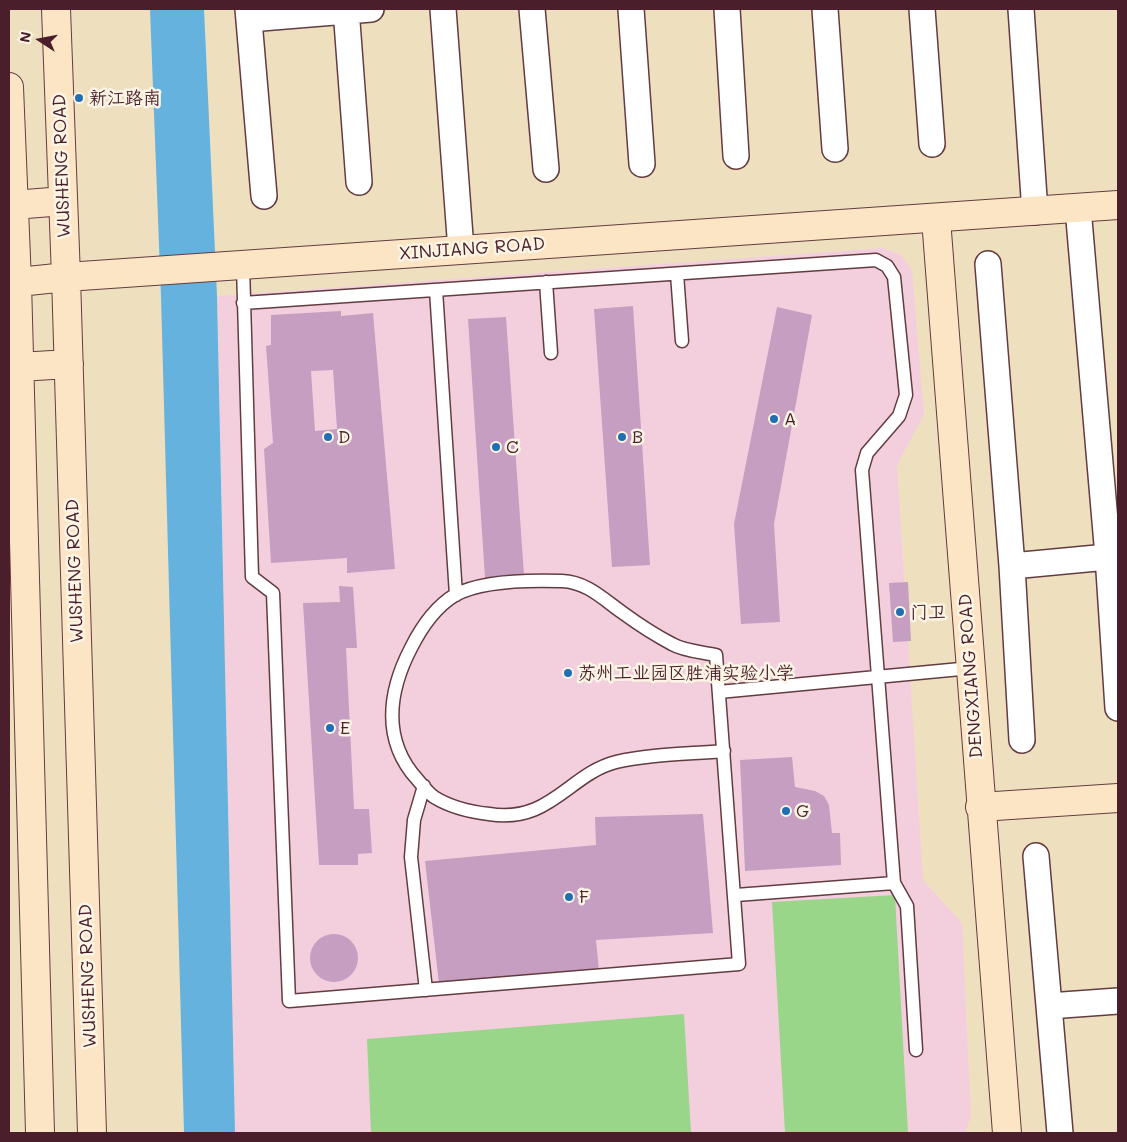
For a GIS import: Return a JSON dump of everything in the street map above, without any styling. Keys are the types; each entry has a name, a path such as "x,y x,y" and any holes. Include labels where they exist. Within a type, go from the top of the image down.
{"main road":[{"name":"WUSHENG ROAD","path":"56,9 69,364 92,1133"},
{"path":"9,87 14,205 13,283 19,367 16,540 40,1133"},
{"path":"14,205 63,201"},
{"name":"XINJIANG ROAD","path":"13,283 66,277 936,219 1118,205"},
{"name":"DENGXIANG ROAD","path":"936,219 980,807 1007,1133"},
{"path":"19,367 69,364"},
{"path":"980,807 1118,798"}],"street":[{"path":"264,196 249,14 371,9"},
{"path":"443,9 461,250"},
{"path":"532,9 546,169"},
{"path":"631,9 642,164"},
{"path":"726,9 736,156"},
{"path":"825,9 835,149"},
{"path":"922,9 932,144"},
{"path":"1021,9 1035,212"},
{"path":"346,10 359,182"},
{"path":"1078,208 1113,556 1118,708"},
{"path":"988,264 1012,566 1022,740"},
{"path":"1012,566 1113,556"},
{"path":"1036,856 1060,1133"},
{"path":"1049,1006 1118,1001"}],"lane":[{"path":"244,303 876,260 888,266 894,277 906,395 899,416 866,453 862,470 876,678 894,883 907,906 916,1050"},
{"path":"232,267 244,303 252,577 273,593 289,1001 740,964 736,894 716,655 674,645 624,614 593,590 577,583 526,582 479,586 456,595 436,610 418,634 400,668 393,690 392,711 398,746 404,765 432,796 449,805 491,815 511,816 537,809 591,774 615,762 724,751"},
{"path":"677,274 682,341"},
{"path":"546,282 551,353"},
{"path":"436,290 456,595"},
{"path":"719,692 971,668"},
{"path":"424,786 414,820 411,857 426,990"},
{"path":"736,894 894,883"}],"shaded area":[{"name":"苏州工业园区胜浦实验小学","path":"883,248 901,255 912,270 924,415 897,465 923,880 962,923 971,1116 965,1133 235,1133 217,296"}],"green space":[{"path":"895,895 908,1133 785,1133 772,902"},
{"path":"684,1014 691,1133 371,1133 367,1039"}],"water":[{"path":"150,9 204,9 217,296 235,1133 184,1133 161,297"}],"building":[{"name":"B","path":"633,306 650,565 612,567 594,309"},
{"name":"A","path":"777,307 812,315 774,524 780,622 741,624 734,524"},
{"name":"D","path":"341,311 341,316 373,313 395,569 347,573 347,558 271,563 264,449 273,443 266,346 271,345 271,315","holes":["333,370 337,429 315,431 311,371"]},
{"name":"C","path":"506,317 524,575 485,578 468,319"},
{"name":"门卫","path":"908,582 911,641 893,642 889,583"},
{"name":"E","path":"339,586 353,587 357,648 346,648 354,809 369,809 372,853 358,854 358,865 319,865 303,603 340,602"},
{"name":"G","path":"792,757 795,787 815,791 824,796 829,805 832,833 840,833 841,865 745,871 740,760"},
{"name":"F","path":"703,814 713,933 596,940 599,971 439,984 425,861 596,845 595,817"},
{"path":"334,934 343,936 351,941 356,949 358,958 356,967 351,975 343,980 334,982 325,980 317,975 312,967 310,958 312,949 317,941 325,936"}],"place":[{"name":"新江路南","path":"79,98"},
{"name":"A","path":"774,419"},
{"name":"D","path":"328,437"},
{"name":"B","path":"622,437"},
{"name":"C","path":"496,447"},
{"name":"门卫","path":"900,612"},
{"name":"苏州工业园区胜浦实验小学","path":"568,673"},
{"name":"E","path":"330,728"},
{"name":"G","path":"786,811"},
{"name":"F","path":"569,897"}]}
